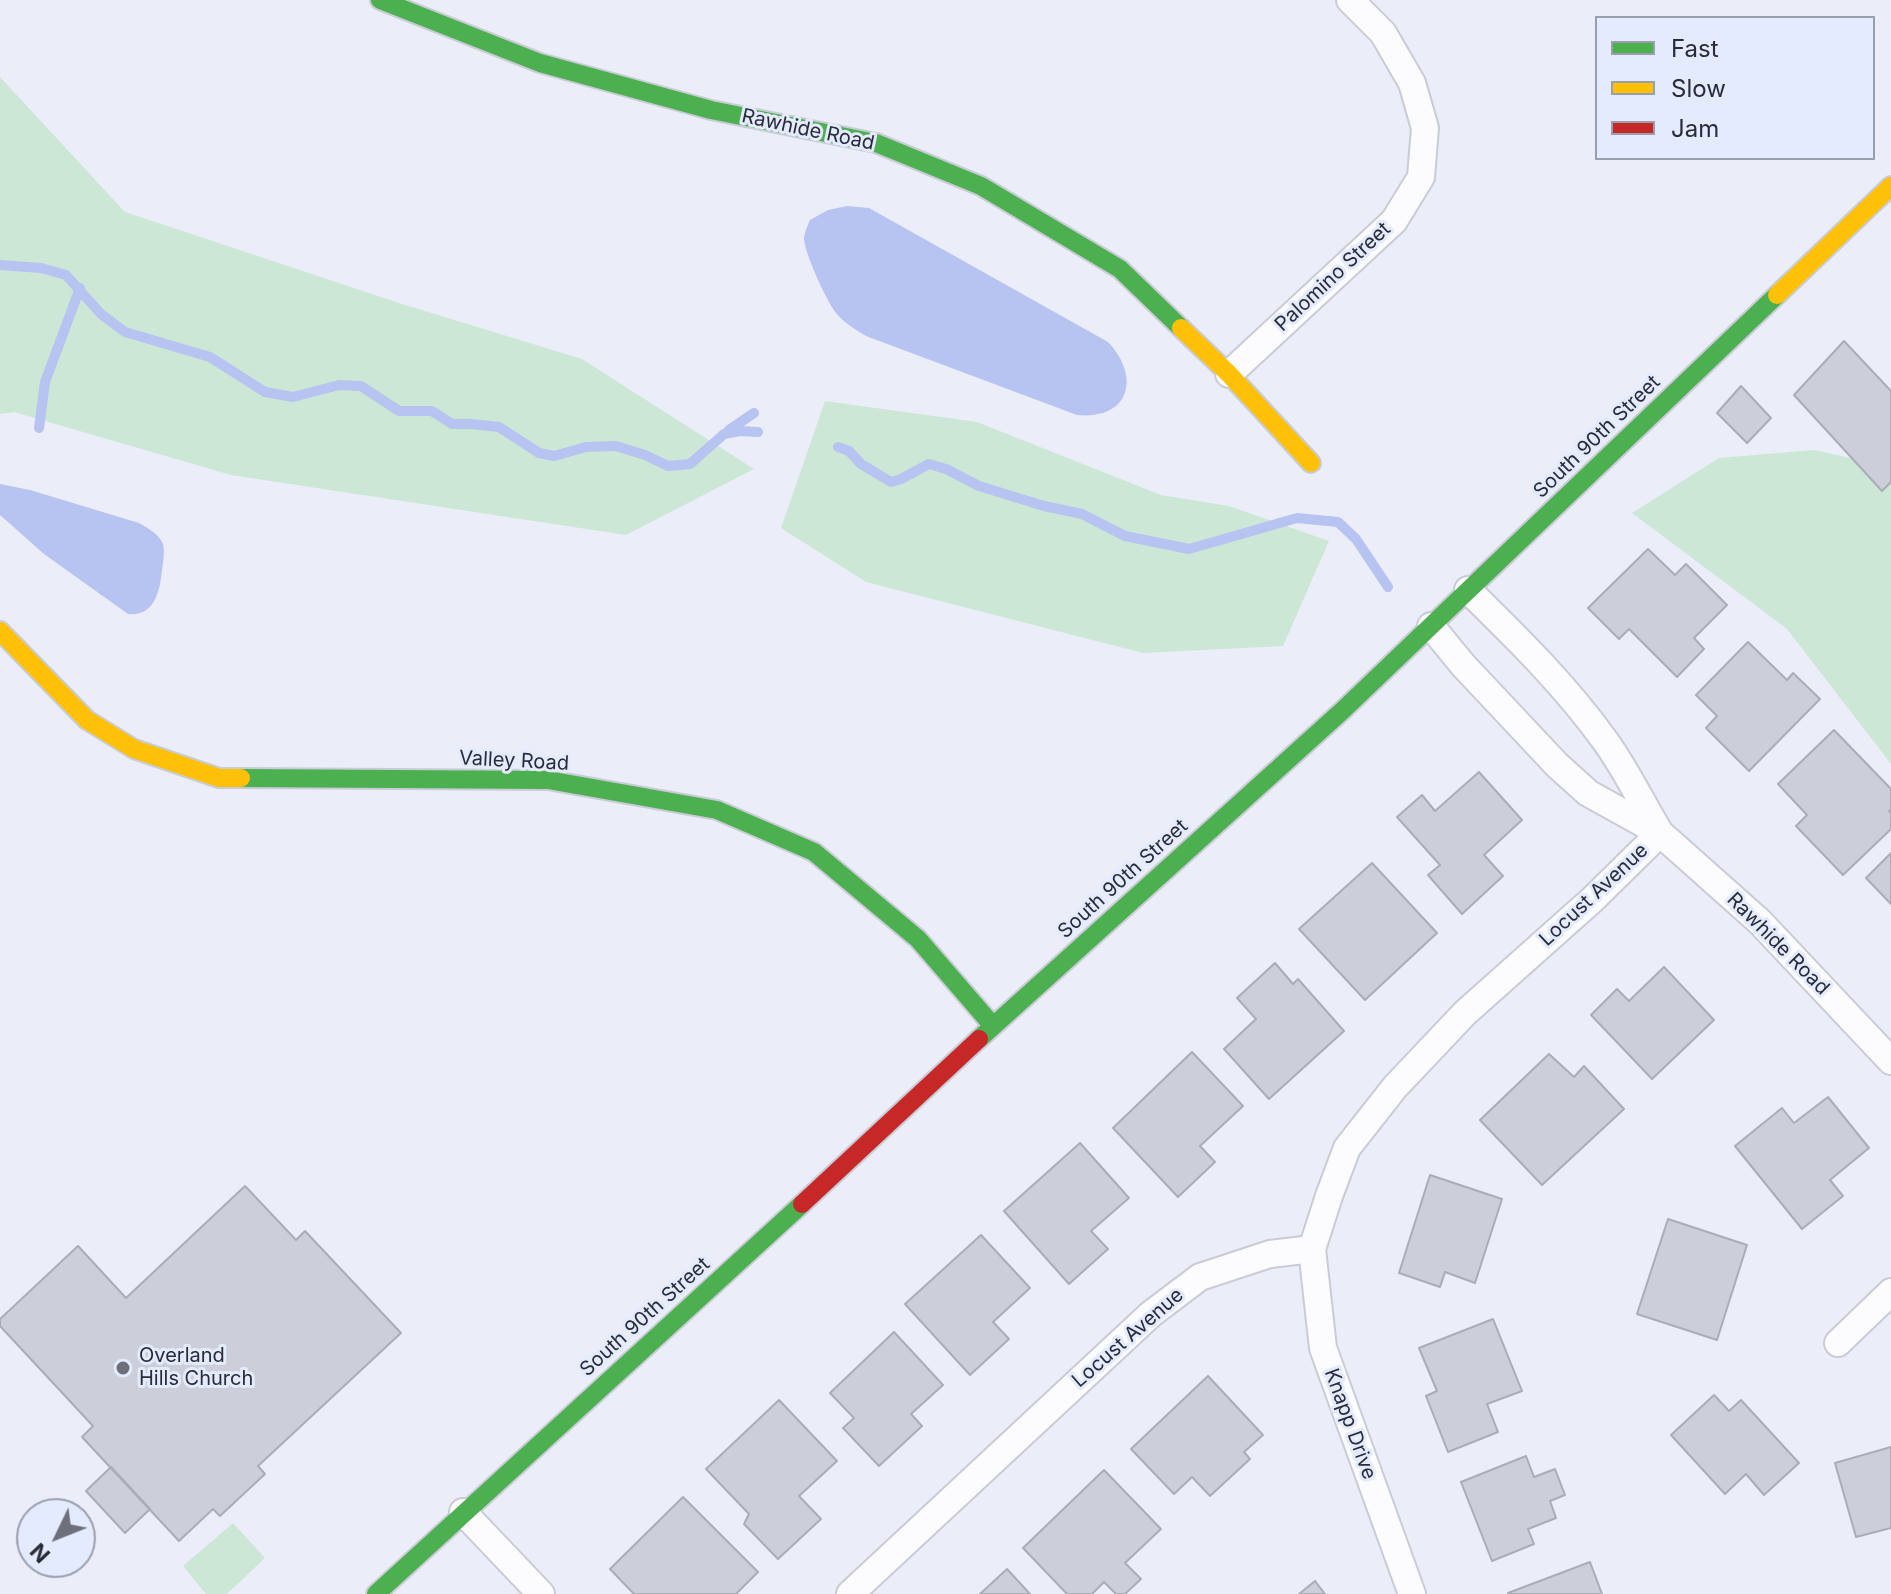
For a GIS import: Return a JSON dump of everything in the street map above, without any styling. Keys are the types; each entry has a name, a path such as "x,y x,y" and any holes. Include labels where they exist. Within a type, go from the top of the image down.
{"street":[{"name":"Rawhide Road","path":"380,0 540,63 711,110 876,143 981,186 1120,269 1229,374 1311,463"},
{"name":"Palomino Street","path":"1229,374 1394,221 1421,177 1425,128 1412,83 1383,33 1350,0"},
{"name":"South 90th Street","path":"376,1594 993,1026 1342,711 1891,186"},
{"name":"Rawhide Road","path":"1468,590 1571,697 1607,744 1660,833"},
{"name":"Rawhide Road","path":"1431,626 1463,665 1557,765 1588,793 1660,833 1760,922 1891,1061"},
{"name":"Valley Road","path":"0,631 87,720 134,749 219,778 548,780 717,810 814,852 918,939 993,1026"},
{"name":"Locust Avenue","path":"850,1594 1151,1314 1200,1277 1270,1254 1312,1249 1347,1148 1395,1087 1465,1013 1593,899 1660,833"},
{"name":"Knapp Drive","path":"1312,1249 1323,1348 1412,1594"},
{"path":"1838,1343 1891,1292"},
{"path":"463,1512 541,1594"}],"green space":[{"path":"0,77 125,212 399,303 582,359 754,469 626,535 231,475 14,412 0,414"},
{"path":"825,401 977,422 1161,495 1229,506 1329,541 1283,646 1143,653 866,582 781,528"},
{"path":"1814,450 1891,467 1891,764 1787,629 1632,513 1719,458"},
{"path":"233,1523 265,1558 227,1594 206,1594 183,1566"}],"water":[{"path":"847,206 869,208 1108,342 1125,369 1125,394 1119,403 1109,411 1095,415 1077,415 866,336 850,326 827,299 804,238 810,220 828,210"},
{"path":"0,484 139,523 153,532 163,544 164,554 160,586 150,607 137,614 128,614 44,554 0,515"}],"building":[{"path":"1844,341 1891,391 1891,482 1882,491 1794,395"},
{"path":"1741,386 1771,418 1747,443 1717,413"},
{"path":"1648,549 1675,575 1686,564 1727,605 1694,638 1704,649 1677,677 1629,629 1619,639 1588,608"},
{"path":"1748,642 1787,680 1793,673 1820,699 1749,771 1706,728 1717,716 1696,695"},
{"path":"1834,730 1891,789 1891,829 1843,875 1796,826 1807,815 1778,784"},
{"path":"1479,772 1522,820 1484,855 1503,876 1462,914 1428,875 1440,865 1397,817 1422,795 1435,811"},
{"path":"1891,853 1891,904 1866,878"},
{"path":"1372,863 1437,933 1365,1000 1299,929"},
{"path":"1275,963 1293,984 1298,979 1344,1031 1269,1099 1224,1049 1256,1019 1237,998"},
{"path":"1664,967 1714,1020 1652,1079 1591,1015 1617,989 1629,1001"},
{"path":"1192,1052 1243,1106 1200,1146 1215,1162 1178,1197 1113,1128"},
{"path":"1549,1054 1574,1077 1584,1066 1624,1109 1542,1185 1480,1120"},
{"path":"1828,1097 1869,1148 1830,1180 1843,1196 1802,1229 1735,1146 1782,1108 1794,1123"},
{"path":"1080,1143 1129,1198 1091,1231 1108,1249 1069,1284 1004,1211"},
{"path":"1430,1175 1502,1199 1475,1283 1445,1272 1440,1287 1399,1273"},
{"path":"245,1186 296,1240 305,1231 401,1333 258,1466 265,1474 220,1516 213,1509 179,1541 82,1437 93,1426 0,1326 0,1319 78,1246 126,1298"},
{"path":"1668,1219 1747,1245 1717,1340 1637,1314"},
{"path":"981,1235 1030,1288 993,1322 1009,1339 970,1375 905,1304"},
{"path":"1493,1319 1522,1391 1487,1404 1498,1432 1448,1452 1426,1396 1437,1391 1419,1348"},
{"path":"894,1332 943,1385 911,1414 922,1426 879,1466 843,1428 854,1418 830,1393"},
{"path":"1208,1376 1263,1435 1244,1452 1250,1459 1210,1496 1192,1477 1174,1494 1131,1449"},
{"path":"1714,1395 1729,1411 1741,1400 1799,1463 1764,1495 1746,1474 1725,1494 1671,1435"},
{"path":"779,1400 837,1461 799,1496 821,1519 778,1559 744,1524 749,1514 706,1469"},
{"path":"1891,1447 1891,1528 1856,1537 1835,1463"},
{"path":"1526,1456 1534,1477 1555,1469 1565,1495 1550,1501 1556,1518 1528,1529 1534,1544 1492,1561 1461,1482"},
{"path":"111,1467 150,1509 125,1533 96,1502 96,1498 86,1491"},
{"path":"1104,1470 1161,1529 1125,1563 1141,1579 1125,1594 1116,1594 1104,1582 1092,1594 1067,1594 1023,1548"},
{"path":"683,1497 758,1572 736,1594 634,1594 610,1569"},
{"path":"1590,1562 1602,1594 1508,1593"},
{"path":"1007,1569 1030,1594 980,1594"},
{"path":"1315,1581 1325,1594 1299,1594"}],"waterway":[{"path":"0,265 41,268 66,275 101,314 125,332 210,357 265,392 293,397 339,385 361,386 399,411 432,411 452,424 499,427 539,453 554,456 586,447 616,446 668,466 690,464 724,434 758,432"},
{"path":"39,428 45,382 80,288"},
{"path":"729,430 754,413"},
{"path":"838,447 849,451 861,464 891,482 929,464 979,486 1082,514 1125,536 1189,549 1297,518 1338,522 1356,539 1388,587"}],"traffic: fast":[{"path":"380,0 540,63 711,110 876,143 981,186 1120,269 1181,328"},
{"path":"979,1039 1342,711 1777,295"},
{"path":"241,778 548,780 717,810 814,852 918,939 993,1026"},
{"path":"376,1594 802,1204"}],"traffic: slow":[{"path":"1777,295 1891,186"},
{"path":"1181,328 1229,374 1311,463"},
{"path":"0,631 87,720 134,749 219,778 241,778"}],"traffic: jam":[{"path":"802,1204 979,1039"}],"place":[{"name":"Overland Hills Church","path":"123,1368"}]}
